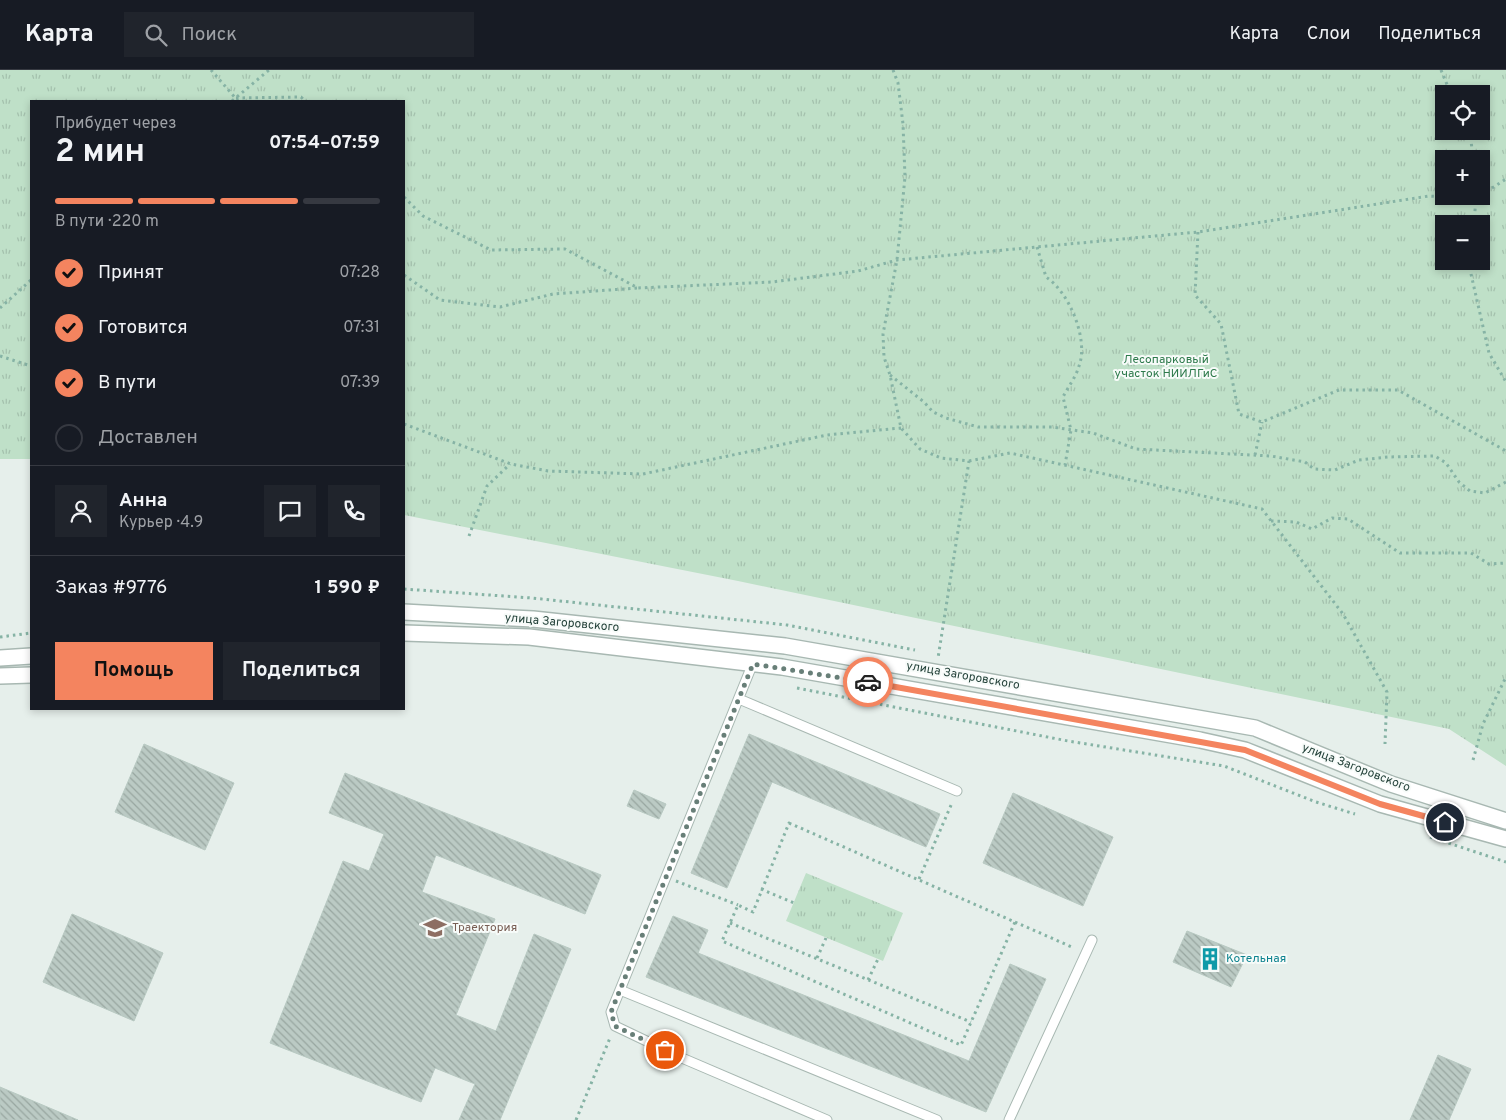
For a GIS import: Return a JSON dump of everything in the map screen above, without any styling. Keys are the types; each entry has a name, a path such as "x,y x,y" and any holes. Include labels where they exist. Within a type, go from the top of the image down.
{"street":[{"name":"улица Загоровского","path":"405,612 533,619 784,646 937,671 1255,728 1391,784 1506,821"},
{"name":"улица Загоровского","path":"405,633 529,637 753,664 1190,738 1245,750 1380,804 1506,839"},
{"path":"0,658 30,656"},
{"path":"0,676 30,675"}],"lane":[{"path":"753,664 611,1012 615,1026 682,1058 827,1120"},
{"path":"739,699 957,791"},
{"path":"1009,1120 1092,940"},
{"path":"620,990 937,1120"}],"path":[{"path":"211,70 235,100"},
{"path":"235,100 269,70"},
{"path":"893,70 898,83 904,133 904,177 897,260 883,334 884,357 890,375 901,428 920,449 941,458 969,461 1010,453 1262,509 1343,614 1387,692 1385,744"},
{"path":"1441,70 1447,85"},
{"path":"235,100 301,97 304,100"},
{"path":"1490,189 1506,179"},
{"path":"405,276 440,300 500,307 552,294 772,282 858,271 897,260 1198,232 1435,196"},
{"path":"405,198 423,216 491,250 565,249 638,288"},
{"path":"1198,232 1196,295 1221,324 1239,414 1262,422 1339,390 1398,390 1506,451"},
{"path":"1037,247 1046,277 1056,284 1075,314 1080,339 1080,365 1063,397 1071,430 1065,465"},
{"path":"1471,270 1489,353 1506,382"},
{"path":"0,308 30,281"},
{"path":"0,356 30,366"},
{"path":"890,375 924,402 933,412 946,418 978,426 1052,427 1093,433 1136,449 1256,455 1305,462 1314,469 1335,470 1359,460 1435,456 1446,463 1459,482 1470,491 1485,493 1506,482"},
{"path":"1256,455 1262,422"},
{"path":"405,424 511,464 548,471 642,474 827,435 901,428"},
{"path":"937,671 942,627 969,461"},
{"path":"468,536 487,486 511,464"},
{"path":"1271,521 1296,522 1312,529 1332,518 1348,519 1400,553 1471,553 1489,564 1506,563"},
{"path":"0,636 30,633"},
{"path":"1473,760 1483,724 1506,677"},
{"path":"793,687 1059,740 1224,766 1316,802 1362,816"},
{"path":"919,879 957,791"},
{"path":"667,876 752,912 789,823 1085,954"},
{"path":"1425,835 1506,862"},
{"path":"761,889 794,903"},
{"path":"738,905 722,942 961,1045 1015,922"},
{"path":"730,923 971,1022"},
{"path":"817,958 826,938"},
{"path":"868,980 878,959"},
{"path":"576,1120 615,1026"}],"green space":[{"name":"Лесопарковый участок НИИЛГиС","path":"0,70 1506,70 1506,766 1449,729 738,581 405,515 405,100 30,100 30,459 0,459"},
{"path":"806,873 903,913 883,961 786,921"}],"building":[{"path":"749,734 940,814 926,847 772,782 727,888 691,873"},
{"path":"144,744 234,783 205,850 115,812"},
{"path":"345,773 601,875 585,914 436,855 422,892 495,919 456,1015 496,1031 534,934 571,949 500,1120 459,1120 475,1084 435,1068 421,1102 270,1043 343,861 369,871 384,834 329,813"},
{"path":"634,790 666,804 659,819 627,806"},
{"path":"1013,793 1113,837 1083,906 983,863"},
{"path":"72,914 163,953 134,1021 43,982"},
{"path":"673,916 708,930 698,953 969,1061 1010,964 1046,979 986,1112 646,977"},
{"name":"Котельная","path":"1187,931 1247,955 1231,987 1173,962"},
{"path":"1438,1055 1471,1069 1449,1120 1410,1120"},
{"path":"0,1087 78,1120 0,1120"}],"way so far":[{"path":"665,1050 615,1026 611,1012 753,664 782,667 868,682"}],"place":[{"name":"Траектория","path":"435,928"},
{"name":"Котельная","path":"1210,959"}],"route":[{"path":"868,682 1200,740 1245,750 1380,804 1445,822"}]}
